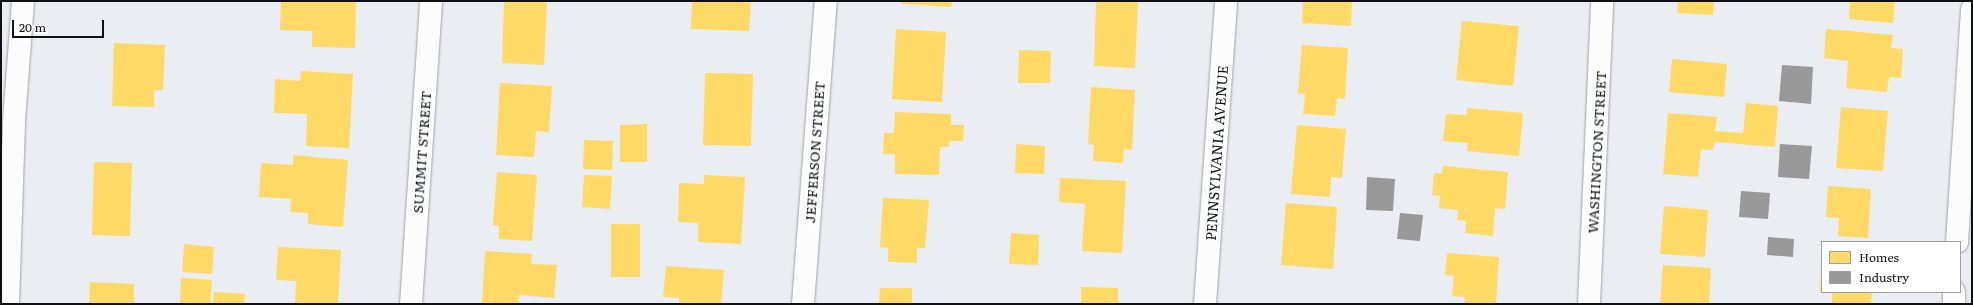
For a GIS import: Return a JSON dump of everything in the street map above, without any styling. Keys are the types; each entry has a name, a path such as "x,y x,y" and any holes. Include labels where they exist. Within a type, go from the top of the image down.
{"street":[{"path":"8,304 7,121 23,1"},
{"name":"SUMMIT STREET","path":"412,304 432,1"},
{"name":"JEFFERSON STREET","path":"803,304 826,1"},
{"name":"PENNSYLVANIA AVENUE","path":"1205,304 1226,1"},
{"name":"WASHINGTON STREET","path":"1589,304 1602,1"},
{"path":"1957,241 1972,8"},
{"path":"1954,293 1954,304"}],"building: Homes":[{"path":"281,1 356,1 355,48 312,47 312,31 280,30"},
{"path":"504,1 547,1 544,65 502,63"},
{"path":"692,1 751,1 749,31 691,29"},
{"path":"902,1 952,1 951,7 902,4"},
{"path":"1096,1 1138,2 1135,68 1094,66"},
{"path":"1303,1 1352,1 1351,26 1302,23"},
{"path":"1678,1 1714,1 1713,15 1677,13"},
{"path":"1850,1 1895,1 1893,23 1849,19"},
{"path":"1462,21 1519,26 1513,86 1456,80"},
{"path":"896,29 946,32 942,102 892,99"},
{"path":"1826,29 1893,35 1891,48 1903,49 1901,78 1889,77 1887,92 1846,88 1848,61 1824,58"},
{"path":"114,43 165,45 163,90 154,90 154,107 112,106"},
{"path":"1302,45 1348,48 1345,99 1337,98 1335,116 1303,114 1305,94 1298,93"},
{"path":"1019,50 1051,51 1050,83 1018,83"},
{"path":"1672,59 1727,64 1724,97 1669,92"},
{"path":"301,71 353,74 349,148 306,146 307,114 274,113 275,79 300,81"},
{"path":"705,73 753,74 751,146 703,145"},
{"path":"500,83 552,86 549,132 536,131 534,157 496,155"},
{"path":"1091,87 1135,90 1132,150 1124,149 1123,163 1093,161 1094,145 1088,144"},
{"path":"1746,103 1778,106 1775,147 1714,142 1713,150 1701,149 1698,177 1663,174 1668,113 1717,117 1715,131 1743,133"},
{"path":"1841,107 1888,111 1883,171 1836,168"},
{"path":"1467,108 1523,113 1519,156 1467,151 1468,143 1443,141 1446,114 1467,115"},
{"path":"895,112 951,114 951,125 964,125 963,141 949,141 949,147 940,147 939,175 895,174 895,154 883,154 884,133 894,133"},
{"path":"647,124 647,162 620,162 620,125"},
{"path":"1297,125 1346,129 1342,178 1331,177 1330,197 1291,194"},
{"path":"584,140 613,141 612,170 583,169"},
{"path":"1016,144 1045,146 1044,174 1015,173"},
{"path":"293,155 348,160 343,227 308,224 308,213 290,212 291,199 259,197 261,163 293,165"},
{"path":"94,162 132,163 130,236 92,235"},
{"path":"1443,166 1508,172 1505,209 1495,208 1493,236 1465,233 1466,221 1457,220 1458,210 1439,208 1440,196 1432,195 1434,173 1442,174"},
{"path":"497,172 537,175 532,241 499,239 499,226 493,225"},
{"path":"584,175 612,176 610,209 582,207"},
{"path":"704,175 745,177 741,244 698,242 698,223 678,222 679,183 704,184"},
{"path":"1060,178 1126,181 1122,253 1082,251 1085,204 1059,202"},
{"path":"1828,186 1871,189 1868,238 1838,236 1839,218 1826,217"},
{"path":"883,198 929,200 925,248 917,248 917,263 888,262 888,248 880,247"},
{"path":"1286,203 1337,207 1333,269 1281,265"},
{"path":"1664,206 1708,210 1705,257 1660,254"},
{"path":"611,224 640,224 640,277 611,277"},
{"path":"1011,233 1039,235 1038,265 1009,264"},
{"path":"184,244 214,247 212,274 182,272"},
{"path":"278,247 341,250 338,304 295,304 296,281 276,280"},
{"path":"485,251 532,254 531,264 557,265 554,298 519,295 518,304 482,304"},
{"path":"1447,253 1499,257 1496,304 1464,304 1465,297 1452,296 1454,276 1445,275"},
{"path":"1663,265 1711,268 1709,304 1660,304"},
{"path":"666,266 724,270 721,304 679,304 679,298 663,297"},
{"path":"1821,269 1821,293 1820,293"},
{"path":"181,278 212,280 210,304 180,304"},
{"path":"90,282 134,284 134,304 89,304"},
{"path":"1081,287 1118,288 1118,304 1081,304"},
{"path":"880,288 912,288 912,304 879,304"},
{"path":"214,292 245,294 244,304 213,304"},
{"path":"1832,293 1872,293 1871,304 1832,304"}],"building: Industry":[{"path":"1782,65 1813,67 1811,104 1779,101"},
{"path":"1780,144 1812,146 1809,179 1778,177"},
{"path":"1367,177 1395,179 1393,211 1366,210"},
{"path":"1741,191 1770,193 1768,219 1739,217"},
{"path":"1400,213 1423,215 1420,241 1397,239"},
{"path":"1768,237 1794,239 1793,257 1767,255"}]}
